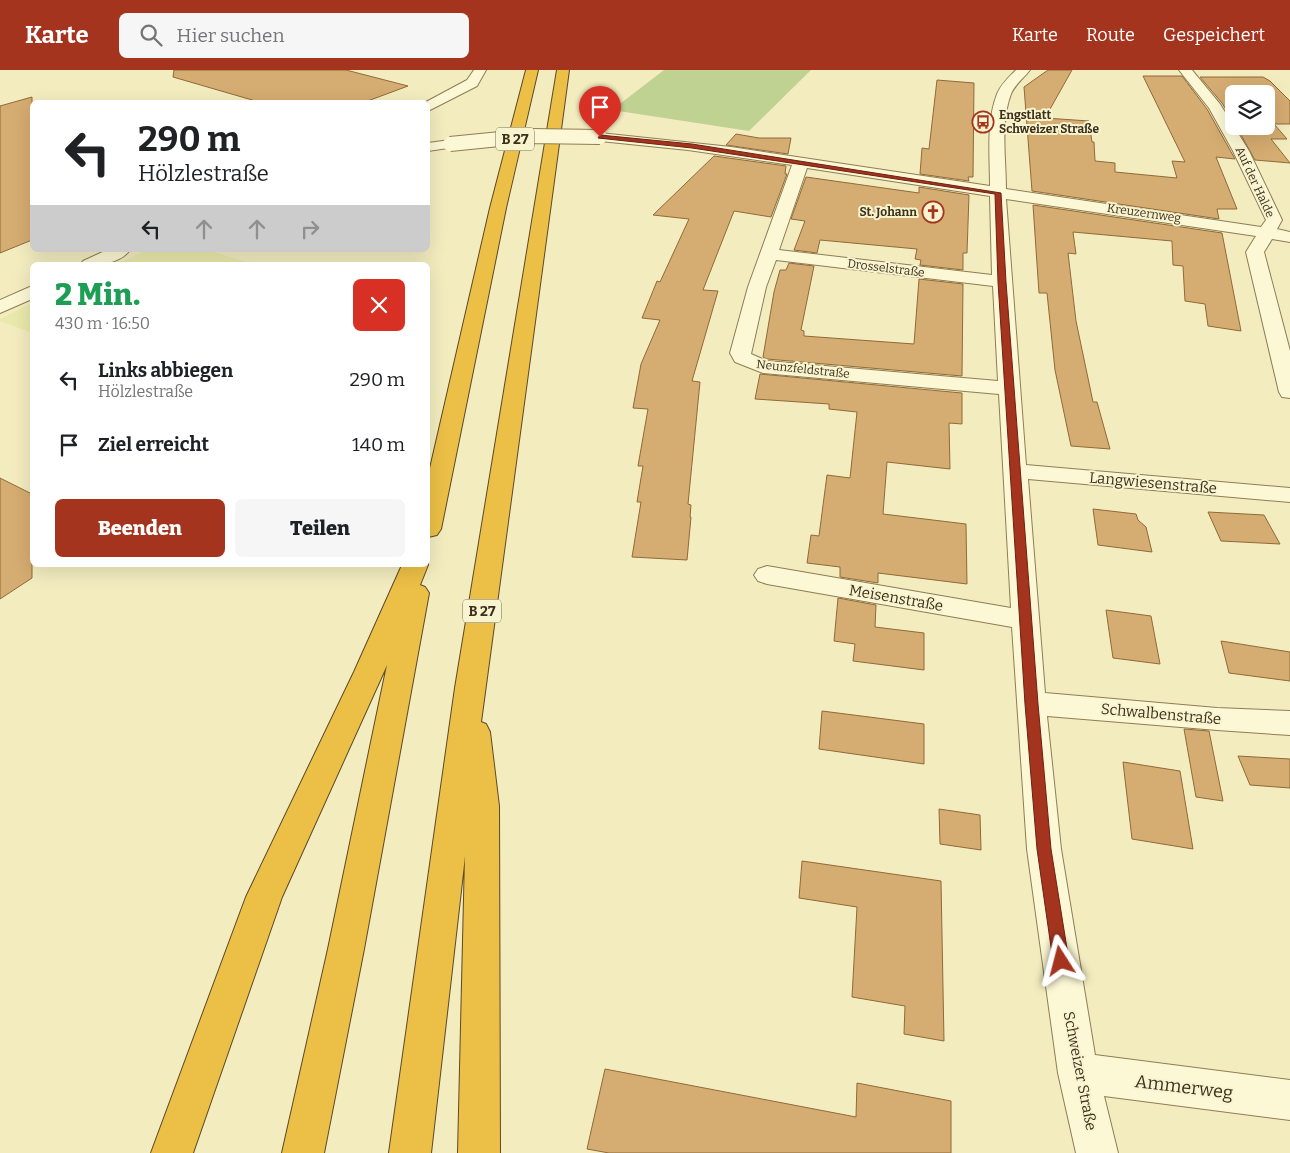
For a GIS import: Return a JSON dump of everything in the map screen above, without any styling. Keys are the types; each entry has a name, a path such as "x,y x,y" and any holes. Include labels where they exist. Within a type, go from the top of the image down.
{"highway":[{"name":"B 27","path":"430,520 498,208 532,70"},
{"name":"B 27","path":"410,1153 470,688 563,70"},
{"path":"172,1153 264,897 414,567"},
{"path":"303,1153 346,949 420,567"},
{"path":"470,688 483,806 479,1153"}],"street":[{"path":"430,106 472,83 480,70"},
{"name":"Schweizer Straße","path":"1024,70 1005,79 998,124 998,193 1002,282 1044,849 1078,1073 1097,1153"},
{"name":"Auf der Halde","path":"1185,70 1215,107 1241,151 1274,220 1255,252 1290,392"},
{"name":"Kreuzernweg","path":"430,147 531,136 600,137 692,146 1290,236"},
{"name":"Neunzfeldstraße","path":"801,163 757,286 740,352 742,358 763,367 1011,390"},
{"path":"95,262 117,252"},
{"name":"Drosselstraße","path":"769,254 1002,282"},
{"path":"0,307 30,293"},
{"name":"Langwiesenstraße","path":"1016,471 1290,495"},
{"name":"Meisenstraße","path":"767,575 1026,620"},
{"name":"Schwalbenstraße","path":"1032,704 1290,723"},
{"name":"Ammerweg","path":"1078,1073 1290,1100"}],"green space":[{"path":"664,70 811,70 749,131 612,110"},
{"path":"143,252 214,252 247,262 121,262"},
{"path":"30,304 30,332 0,321 0,319"}],"building":[{"path":"174,70 346,70 408,86 370,100 252,100 173,77"},
{"path":"1048,70 1072,70 1045,118 1089,121 1092,142 1094,142 1095,161 1115,163 1115,172 1177,178 1172,161 1185,162 1143,76 1182,76 1207,109 1235,159 1216,157 1237,209 1217,209 1219,219 1032,191 1024,87"},
{"path":"1200,77 1263,77 1274,85 1225,85 1225,108"},
{"path":"937,80 974,83 973,177 968,177 969,181 920,174 922,148 929,149"},
{"path":"1275,86 1290,101 1290,124 1275,124"},
{"path":"32,97 32,100 30,100 30,241 0,253 0,106"},
{"path":"1275,125 1287,139 1271,139 1290,163 1255,160 1241,135 1275,135"},
{"path":"736,134 759,138 791,138 788,154 726,145"},
{"path":"714,156 786,166 785,174 787,174 771,217 734,211 703,290 718,291 692,381 700,382 688,504 691,505 691,517 687,560 632,557 641,502 637,502 643,466 638,466 648,409 633,408 641,364 660,320 642,318 657,281 660,282 689,219 653,215"},
{"path":"806,177 919,193 919,187 969,195 967,253 963,253 963,270 920,265 921,260 915,259 917,249 820,240 817,253 794,250 805,221 791,219"},
{"path":"1033,205 1222,233 1241,331 1208,326 1205,304 1185,301 1183,266 1173,265 1172,241 1073,232 1076,254 1068,253 1076,321 1093,402 1097,402 1110,449 1071,446 1055,370 1047,293 1039,293"},
{"path":"789,263 814,266 801,330 804,331 804,336 914,344 919,279 963,284 962,376 767,359 763,357 774,292 780,270 786,270"},
{"path":"760,374 962,393 962,424 949,423 950,469 887,462 883,514 966,524 967,584 878,573 878,583 840,577 840,567 807,563 811,535 819,536 827,475 850,478 857,412 829,409 829,404 755,399"},
{"path":"0,478 30,493 30,567 32,567 32,578 0,599"},
{"path":"1093,509 1136,514 1138,520 1146,527 1152,552 1098,545"},
{"path":"1208,512 1264,515 1280,544 1221,541"},
{"path":"838,598 876,605 875,627 924,633 924,670 853,661 855,644 834,641"},
{"path":"1106,610 1151,616 1160,664 1113,658"},
{"path":"1221,641 1290,652 1290,681 1229,673"},
{"path":"822,711 924,724 924,764 819,749"},
{"path":"1184,729 1209,731 1223,801 1196,797"},
{"path":"1238,756 1290,759 1290,788 1250,785"},
{"path":"1123,762 1180,771 1193,849 1132,839"},
{"path":"939,809 980,815 981,850 940,844"},
{"path":"802,861 941,881 944,1041 904,1034 905,1006 852,997 857,907 799,898"},
{"path":"605,1069 856,1117 857,1083 951,1101 951,1153 609,1153 587,1149"}],"place":[{"name":"Engstlatt Schweizer Straße","path":"983,122"},
{"name":"St. Johann","path":"933,212"}],"route":[{"path":"600,137 692,146 998,193 1002,282 1032,704 1044,849 1061,961"}]}
